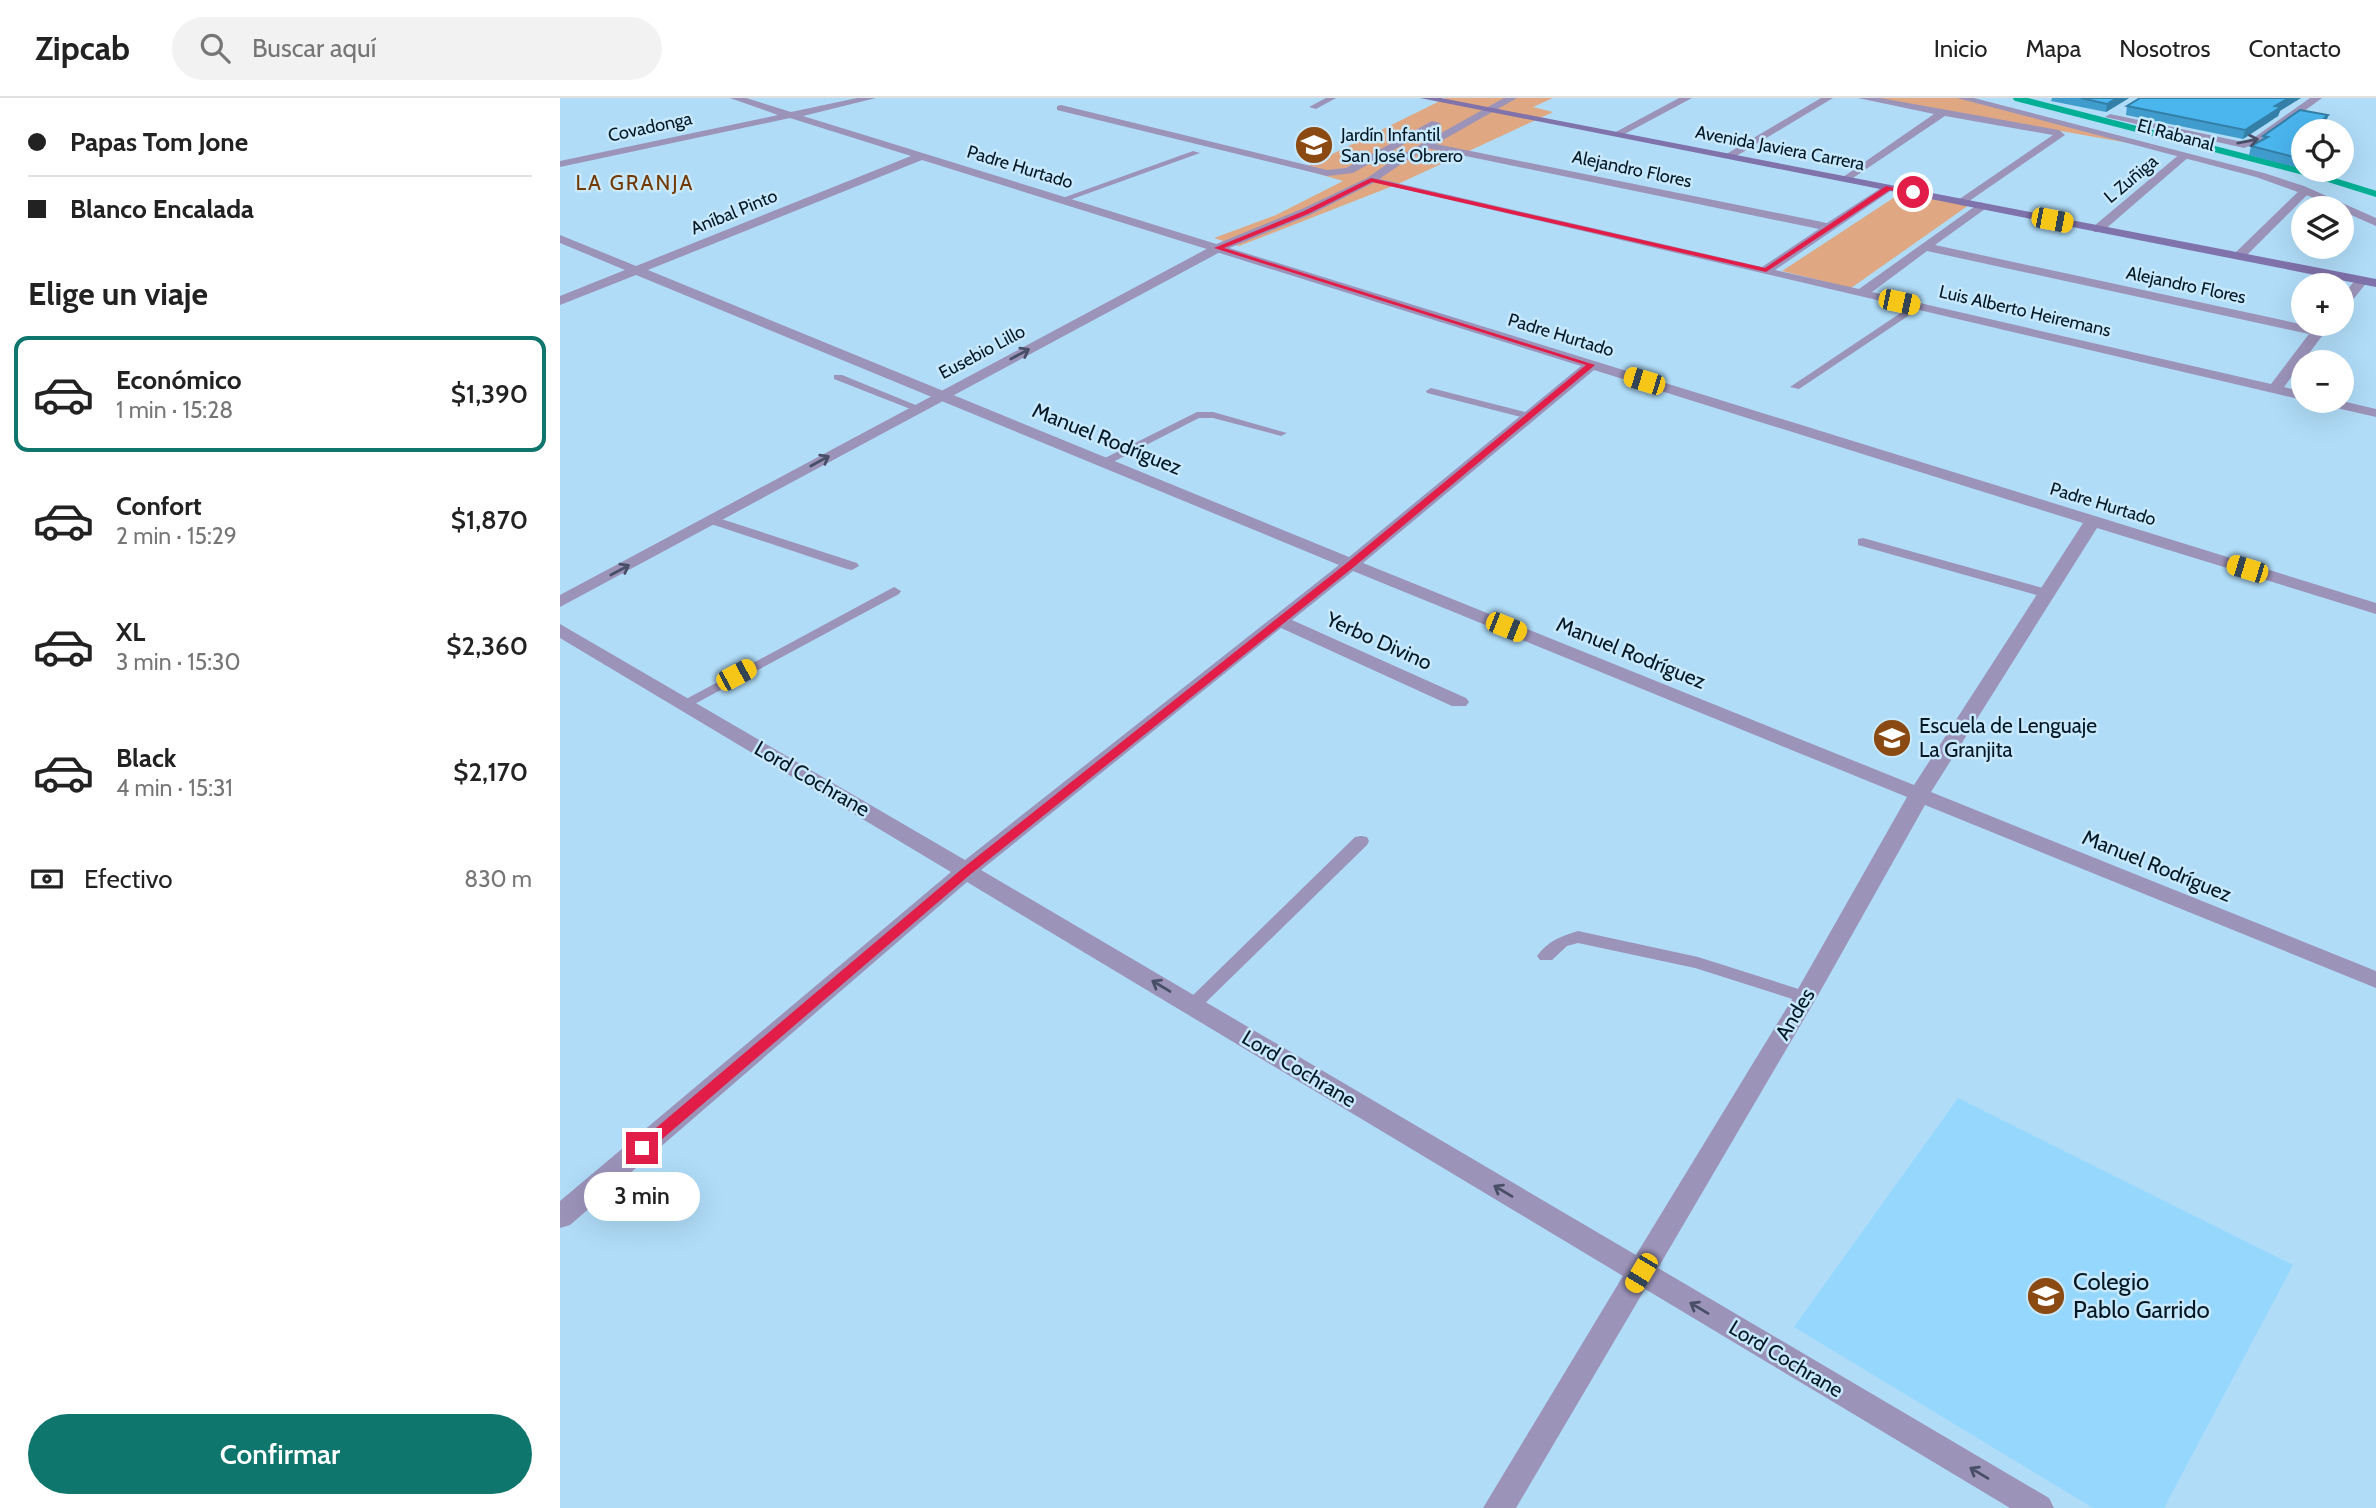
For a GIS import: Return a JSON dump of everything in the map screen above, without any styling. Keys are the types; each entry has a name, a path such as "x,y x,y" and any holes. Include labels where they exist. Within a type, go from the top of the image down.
{"main road":[{"name":"Avenida Javiera Carrera","path":"1425,98 2369,282"}],"street":[{"name":"Padre Hurtado","path":"735,98 2376,609"},
{"name":"Covadonga","path":"560,164 872,98"},
{"path":"1061,108 1327,173 1349,171 1483,98"},
{"name":"Eusebio Lillo","path":"560,602 1217,248 1306,212 1371,180 1399,160 1513,98"},
{"path":"1617,134 1687,98"},
{"path":"1729,156 1828,98"},
{"path":"1863,98 2059,133 2060,135 1962,202"},
{"name":"El Rabanal","path":"1962,98 2185,155 2306,190 2376,222"},
{"path":"2120,111 2109,117 2244,145 2259,139 2317,98"},
{"path":"1847,179 1944,112"},
{"path":"1426,145 1445,118"},
{"name":"Alejandro Flores","path":"1426,145 1832,228"},
{"path":"1378,155 1399,160"},
{"name":"L Zuñiga","path":"2098,229 2185,155"},
{"name":"Aníbal Pinto","path":"560,301 922,156"},
{"name":"Luis Alberto Heiremans","path":"1371,180 2291,393"},
{"path":"1766,270 1888,188"},
{"path":"2239,257 2306,190"},
{"path":"1861,294 1981,206"},
{"name":"Manuel Rodríguez","path":"560,239 2376,980"},
{"name":"Alejandro Flores","path":"1925,247 2291,322"},
{"path":"2354,294 2369,282"},
{"path":"2274,388 2314,336"},
{"path":"560,1217 967,870 1351,564 1591,365"},
{"path":"2354,408 2376,414"},
{"name":"Andes","path":"1499,1508 1805,997 1928,776 2093,521"},
{"name":"Yerbo Divino","path":"1280,621 1459,702"},
{"name":"Lord Cochrane","path":"560,629 2038,1508"}],"lane":[{"path":"1313,107 1332,98"},
{"path":"1061,200 1196,153"},
{"path":"1795,387 1918,306"},
{"path":"838,377 917,408"},
{"path":"1431,391 1529,416"},
{"path":"1103,462 1197,415 1213,415 1282,433"},
{"path":"712,520 852,566"},
{"path":"1863,542 2045,593"},
{"path":"684,704 894,591"},
{"path":"1193,1005 1361,841"},
{"path":"1546,957 1561,942 1578,937 1698,963 1805,997"}],"shaded area":[{"path":"1446,98 1553,98 1533,107 1553,112 1398,184 1239,246 1214,238 1276,215 1343,181 1302,169"},
{"path":"1872,98 1970,98 2140,145"},
{"path":"1904,191 1969,205 1851,288 1782,271"},
{"name":"Colegio Pablo Garrido","path":"1958,1098 2293,1265 2164,1508 2093,1508 1794,1327"}],"building":[{"path":"2081,98 2117,98 2107,104"},
{"path":"2140,98 2289,98 2275,106 2281,107 2245,130 2127,106"},
{"path":"2300,110 2328,115 2323,119 2291,119 2291,156 2251,146 2268,137 2263,136"}],"waterway":[{"path":"2016,98 2312,174 2376,194"}],"place":[{"name":"Jardín Infantil San José Obrero","path":"1314,145"},
{"name":"Escuela de Lenguaje La Granjita","path":"1892,738"},
{"name":"Colegio Pablo Garrido","path":"2046,1296"}],"district":[{"name":"LA GRANJA","path":"635,183"}],"route":[{"path":"642,1148 967,870 1351,564 1591,365 1217,248 1306,212 1371,180 1766,270 1888,188 1913,192"}]}
